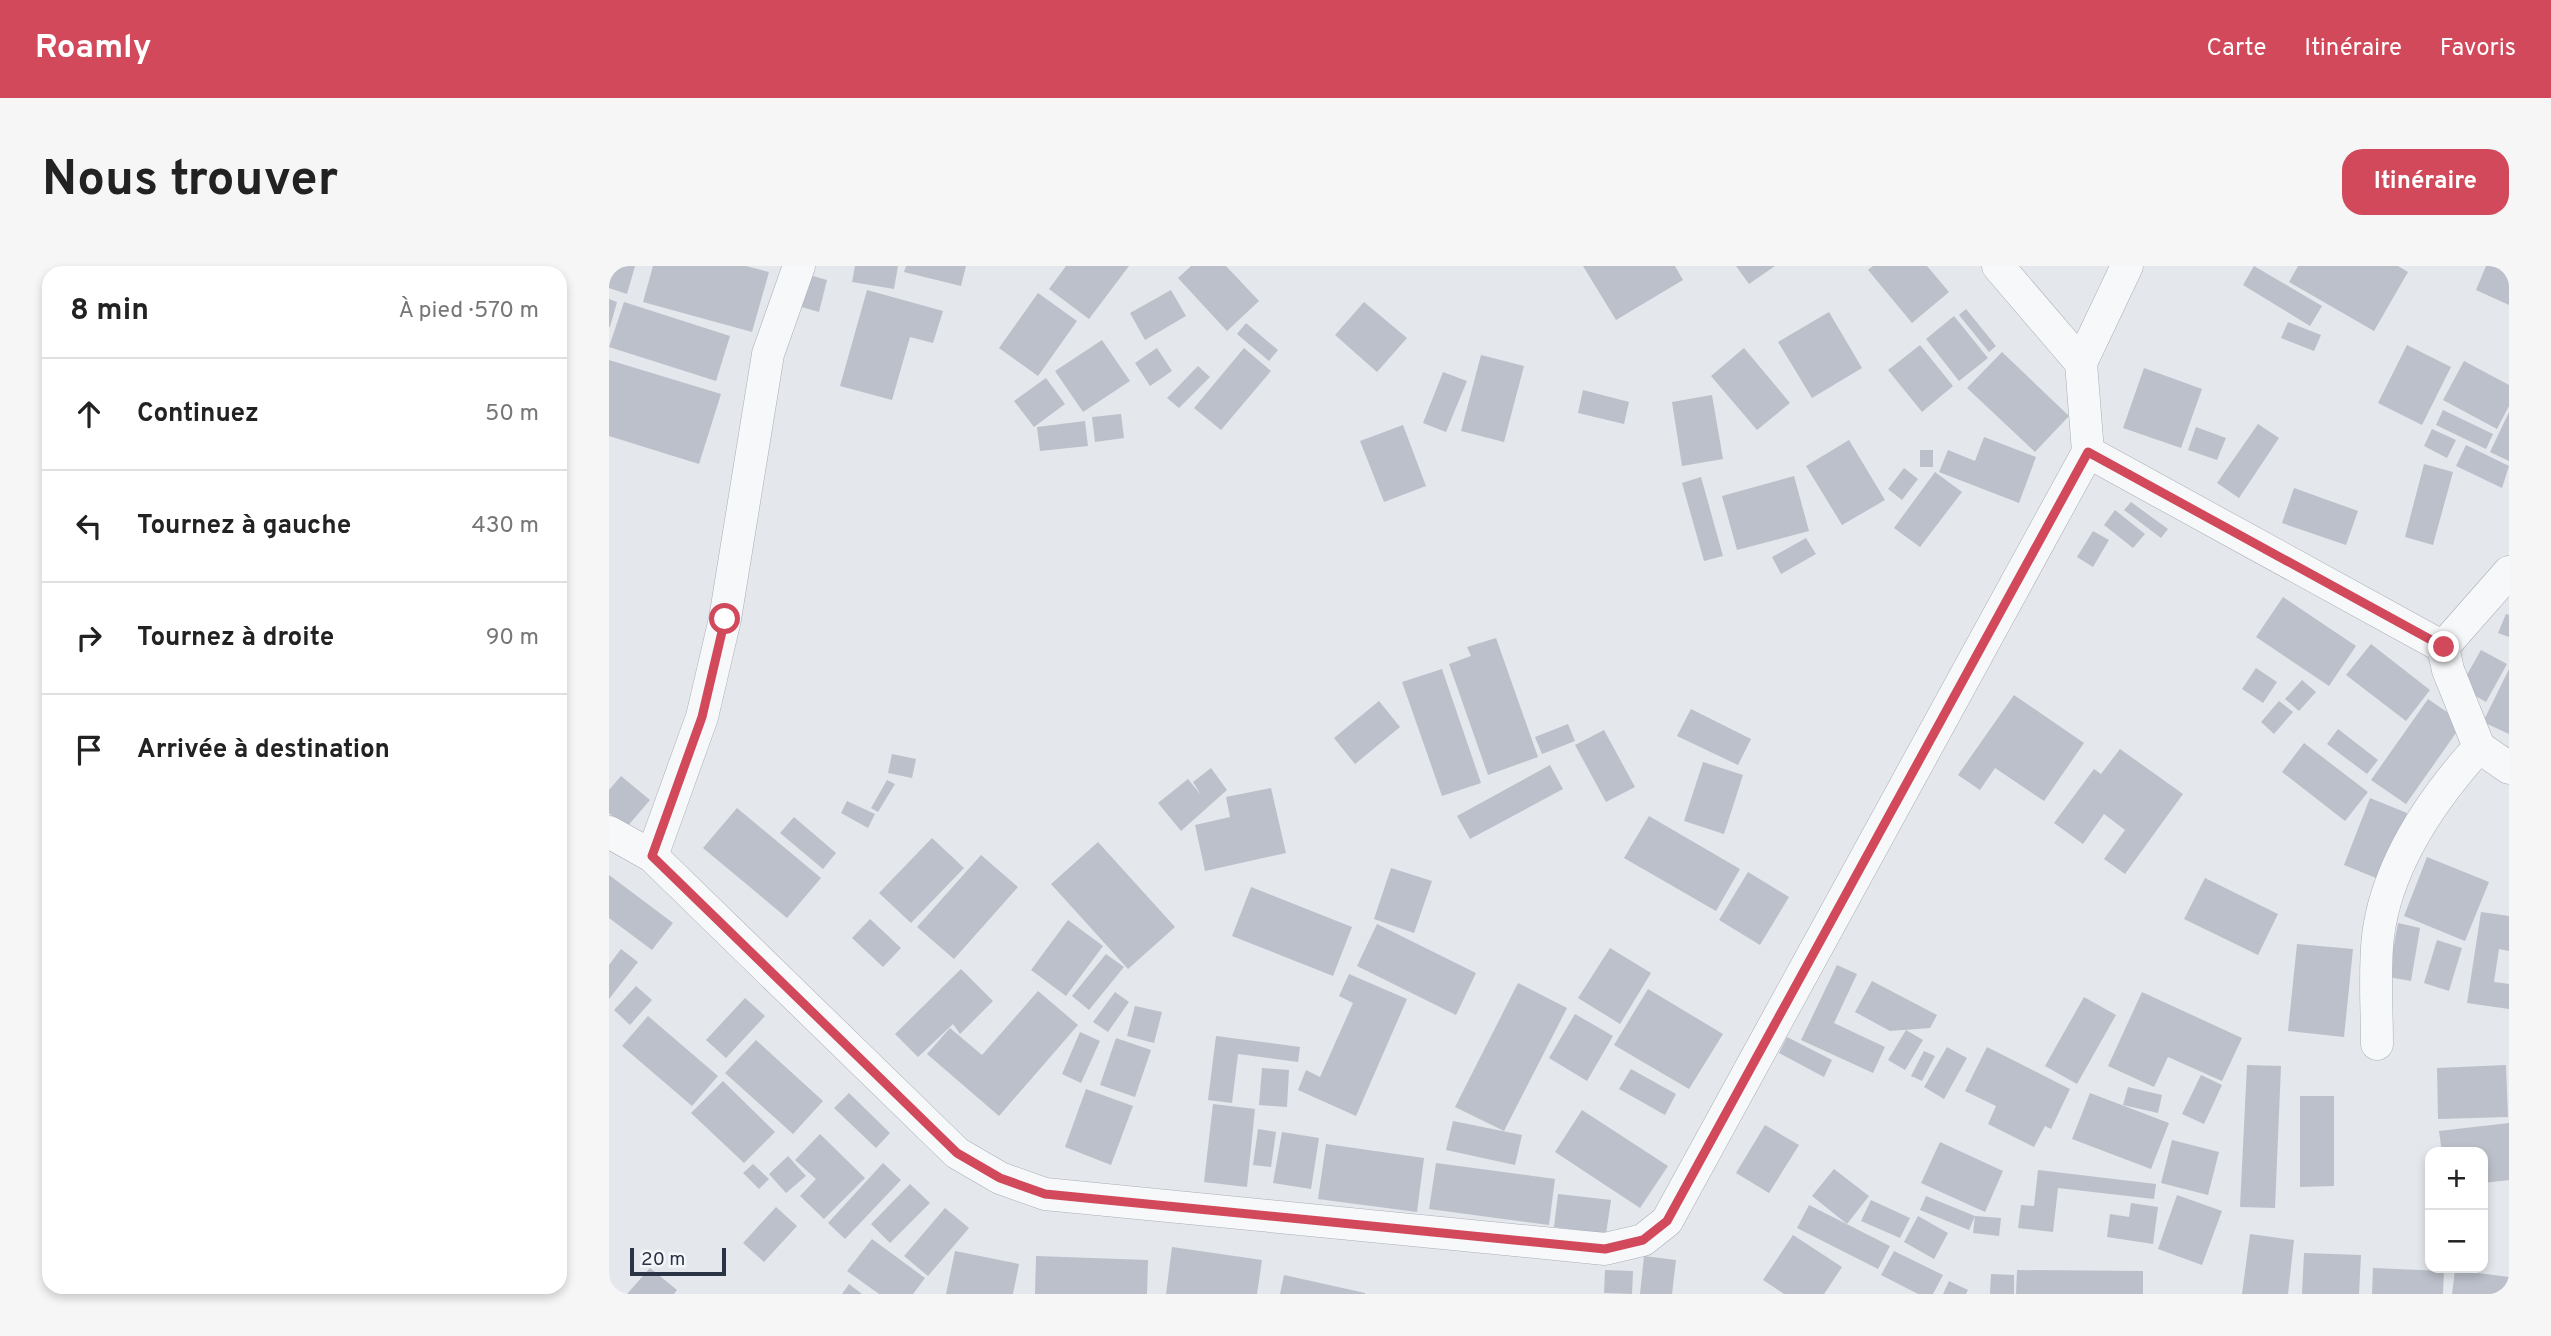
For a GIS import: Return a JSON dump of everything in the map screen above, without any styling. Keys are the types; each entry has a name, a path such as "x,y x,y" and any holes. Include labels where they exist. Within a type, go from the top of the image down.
{"street":[{"path":"652,856 702,717 725,619 768,354 799,266"},
{"path":"1998,266 2081,363"},
{"path":"609,832 652,856 957,1153 1000,1178 1045,1194 1591,1248 1605,1249 1643,1240 1667,1221 2088,452 2081,363 2127,266"},
{"path":"2088,452 2444,647"},
{"path":"2444,647 2509,572"},
{"path":"2444,647 2448,670 2479,747 2509,768"},
{"path":"2377,1044 2378,935 2393,882 2419,825 2444,786 2479,747"}],"building":[{"path":"609,266 635,266 627,294 609,288"},
{"path":"653,266 746,266 769,272 752,332 643,302"},
{"path":"855,266 898,266 894,289 852,282"},
{"path":"906,266 966,266 961,286 904,272"},
{"path":"1066,266 1129,266 1089,319 1049,289"},
{"path":"1191,266 1226,266 1259,301 1227,331 1178,278"},
{"path":"1583,266 1675,266 1683,280 1616,320"},
{"path":"1736,266 1775,266 1749,284"},
{"path":"1873,266 1927,266 1949,292 1912,323 1868,270"},
{"path":"2254,266 2322,306 2310,326 2243,285"},
{"path":"2298,266 2398,266 2408,272 2374,331 2289,282"},
{"path":"2486,266 2509,266 2509,305 2476,290"},
{"path":"806,274 827,280 819,312 798,306"},
{"path":"867,290 943,311 933,343 910,337 892,400 840,386"},
{"path":"1171,290 1186,316 1145,340 1130,313"},
{"path":"1038,293 1077,321 1038,376 999,348"},
{"path":"609,299 617,302 610,327 609,327"},
{"path":"624,302 730,336 716,381 609,347"},
{"path":"1364,302 1407,338 1377,372 1335,335"},
{"path":"1966,309 1996,346 1989,352 1959,315"},
{"path":"1829,312 1862,368 1812,398 1778,342"},
{"path":"1954,316 1988,358 1959,381 1926,339"},
{"path":"2288,322 2321,335 2314,351 2281,338"},
{"path":"1246,323 1278,350 1269,361 1237,334"},
{"path":"1102,340 1130,381 1083,412 1055,371"},
{"path":"1920,345 1953,386 1922,412 1888,370"},
{"path":"2407,345 2451,367 2422,425 2378,403"},
{"path":"1157,348 1172,371 1150,386 1135,363"},
{"path":"1244,348 1271,371 1221,430 1194,408"},
{"path":"1744,348 1790,403 1757,430 1711,376"},
{"path":"2002,352 2069,416 2035,452 1967,388"},
{"path":"1481,355 1524,366 1504,442 1461,431"},
{"path":"609,360 721,394 699,464 609,436"},
{"path":"2464,361 2509,385 2509,406 2497,429 2443,400"},
{"path":"1198,366 1210,377 1179,408 1167,398"},
{"path":"2144,368 2202,389 2181,448 2123,428"},
{"path":"1443,372 1467,381 1446,432 1423,423"},
{"path":"1046,378 1065,404 1034,427 1014,401"},
{"path":"1583,390 1629,402 1624,424 1578,413"},
{"path":"1712,395 1723,459 1682,466 1672,402"},
{"path":"2443,410 2493,434 2486,449 2436,425"},
{"path":"2509,412 2509,461 2490,452"},
{"path":"1121,414 1124,438 1095,442 1092,417"},
{"path":"1085,421 1088,446 1040,451 1037,427"},
{"path":"2258,424 2279,438 2239,498 2217,483"},
{"path":"1403,425 1426,486 1384,502 1360,441"},
{"path":"2196,427 2226,438 2217,460 2188,450"},
{"path":"2432,429 2456,440 2447,458 2424,446"},
{"path":"1984,437 2036,457 2019,503 1939,472 1948,450 1975,461"},
{"path":"1849,440 1885,500 1842,525 1806,466"},
{"path":"2466,445 2509,466 2502,488 2456,466"},
{"path":"1920,450 1933,450 1933,467 1920,467"},
{"path":"2424,464 2453,472 2433,545 2405,537"},
{"path":"1904,468 1918,479 1902,500 1888,489"},
{"path":"1935,472 1962,492 1920,547 1894,528"},
{"path":"1794,476 1809,531 1737,550 1722,496"},
{"path":"1701,477 1723,556 1704,561 1682,483"},
{"path":"2294,488 2358,511 2346,545 2282,523"},
{"path":"2131,502 2168,529 2161,538 2124,510"},
{"path":"2115,510 2145,534 2133,548 2104,525"},
{"path":"2093,531 2109,540 2093,567 2077,557"},
{"path":"1806,538 1816,554 1781,574 1772,557"},
{"path":"2283,597 2356,646 2329,686 2256,637"},
{"path":"2506,614 2509,615 2509,637 2498,633"},
{"path":"1496,638 1538,757 1488,775 1449,664 1471,656 1467,647"},
{"path":"2371,644 2430,690 2406,721 2346,675"},
{"path":"2481,650 2507,664 2486,702 2460,687"},
{"path":"2256,668 2277,682 2263,703 2242,689"},
{"path":"1442,669 1481,783 1442,796 1402,682"},
{"path":"2509,669 2509,734 2483,722"},
{"path":"2302,680 2316,692 2299,711 2285,699"},
{"path":"2014,695 2084,743 2044,801 1995,768 1980,790 1958,775"},
{"path":"2428,699 2463,723 2406,804 2371,780"},
{"path":"1379,701 1400,727 1355,764 1334,738"},
{"path":"2279,701 2293,712 2274,734 2261,722"},
{"path":"1691,709 1751,739 1738,765 1677,736"},
{"path":"1568,724 1575,741 1542,754 1535,737"},
{"path":"2338,729 2378,760 2367,774 2327,744"},
{"path":"1604,730 1635,787 1606,802 1575,745"},
{"path":"2304,743 2368,792 2345,821 2282,772"},
{"path":"2120,749 2183,794 2125,874 2104,859 2125,830 2104,814 2083,844 2054,823 2094,769 2101,774"},
{"path":"892,754 916,759 912,778 888,773"},
{"path":"1703,762 1743,775 1724,834 1684,821"},
{"path":"1550,765 1563,789 1470,839 1457,816"},
{"path":"1211,768 1227,790 1181,831 1158,803 1188,779 1201,795 1193,782"},
{"path":"621,776 650,800 626,828 609,813 609,790"},
{"path":"887,780 895,784 878,812 871,808"},
{"path":"1271,788 1286,853 1205,871 1195,825 1230,817 1226,797"},
{"path":"2370,798 2407,813 2381,880 2344,865"},
{"path":"847,801 875,814 868,828 841,813"},
{"path":"737,808 821,878 787,918 703,848"},
{"path":"1649,816 1740,869 1716,911 1624,858"},
{"path":"794,817 836,853 823,869 780,833"},
{"path":"932,838 964,868 911,923 879,893"},
{"path":"1098,842 1175,927 1128,969 1051,884"},
{"path":"981,855 1018,887 954,959 917,927"},
{"path":"2427,857 2489,882 2465,941 2404,916"},
{"path":"1391,868 1432,881 1414,933 1374,919"},
{"path":"1748,872 1789,897 1760,945 1719,920"},
{"path":"609,875 673,923 652,950 609,918"},
{"path":"2205,878 2278,914 2258,955 2184,919"},
{"path":"1251,887 1352,927 1333,976 1232,936"},
{"path":"2481,912 2509,916 2509,951 2499,949 2494,982 2509,984 2509,1009 2467,1003"},
{"path":"870,919 901,948 883,967 852,938"},
{"path":"1068,920 1103,946 1066,996 1031,970"},
{"path":"2398,923 2420,928 2411,981 2388,977"},
{"path":"1377,924 1476,973 1456,1015 1357,966"},
{"path":"2437,940 2462,948 2449,991 2424,983"},
{"path":"2297,944 2353,949 2344,1037 2288,1031"},
{"path":"1610,948 1651,973 1620,1024 1578,998"},
{"path":"621,949 638,962 609,999 609,965"},
{"path":"1106,954 1124,967 1089,1010 1072,996"},
{"path":"1837,965 1857,974 1834,1023 1885,1047 1873,1073 1801,1040"},
{"path":"961,969 993,1001 960,1034 953,1024 918,1057 895,1034"},
{"path":"1349,974 1407,999 1356,1116 1298,1090 1306,1070 1320,1077 1353,1003 1339,996"},
{"path":"1872,981 1937,1015 1930,1028 1890,1031 1855,1012"},
{"path":"1518,983 1567,1008 1504,1131 1455,1107"},
{"path":"636,986 652,1000 630,1025 614,1010"},
{"path":"1648,989 1723,1034 1689,1089 1614,1045"},
{"path":"1038,991 1078,1025 999,1116 927,1054 950,1028 982,1055"},
{"path":"1115,992 1129,1002 1108,1032 1093,1022"},
{"path":"2142,992 2242,1038 2222,1081 2168,1057 2154,1087 2108,1066"},
{"path":"2084,997 2116,1015 2077,1084 2045,1066"},
{"path":"745,998 765,1016 726,1058 706,1040"},
{"path":"1135,1006 1162,1012 1154,1043 1127,1036"},
{"path":"1575,1014 1613,1036 1587,1081 1549,1058"},
{"path":"648,1016 718,1076 692,1106 622,1046"},
{"path":"1906,1030 1923,1040 1905,1070 1888,1060"},
{"path":"1080,1032 1100,1041 1081,1083 1062,1074"},
{"path":"1216,1036 1300,1047 1298,1062 1238,1054 1232,1103 1208,1100"},
{"path":"1787,1037 1832,1060 1824,1077 1779,1053"},
{"path":"1116,1038 1151,1050 1135,1097 1100,1085"},
{"path":"756,1040 823,1101 793,1134 725,1073"},
{"path":"1947,1047 1967,1058 1944,1099 1924,1087"},
{"path":"1987,1047 2070,1089 2051,1129 2045,1126 2034,1147 1988,1124 1996,1106 1965,1091"},
{"path":"1924,1051 1935,1056 1922,1081 1911,1076"},
{"path":"2247,1065 2281,1066 2275,1208 2240,1207"},
{"path":"2506,1065 2508,1117 2438,1119 2437,1068"},
{"path":"1262,1068 1289,1070 1287,1107 1259,1105"},
{"path":"1631,1069 1676,1094 1665,1115 1619,1089"},
{"path":"2201,1075 2222,1085 2204,1124 2182,1114"},
{"path":"723,1081 775,1132 744,1163 691,1113"},
{"path":"2128,1087 2162,1095 2158,1113 2123,1105"},
{"path":"1086,1089 1133,1106 1111,1165 1065,1147"},
{"path":"849,1093 890,1133 876,1148 834,1108"},
{"path":"2090,1093 2169,1123 2151,1169 2072,1139"},
{"path":"2300,1096 2334,1096 2334,1186 2300,1187"},
{"path":"1213,1104 1255,1109 1247,1187 1204,1182"},
{"path":"1582,1110 1668,1166 1640,1208 1555,1152"},
{"path":"1453,1121 1522,1135 1515,1165 1446,1150"},
{"path":"2509,1123 2509,1180 2488,1182 2488,1147 2441,1147 2439,1131"},
{"path":"1765,1125 1799,1145 1769,1193 1736,1173"},
{"path":"1258,1129 1276,1132 1271,1167 1253,1165"},
{"path":"1282,1132 1319,1138 1311,1189 1273,1183"},
{"path":"820,1134 865,1178 824,1219 800,1196 816,1179 795,1160"},
{"path":"2172,1140 2219,1152 2208,1195 2161,1183"},
{"path":"1940,1142 2003,1171 1985,1212 1921,1183"},
{"path":"1326,1144 1424,1158 1417,1212 1318,1199"},
{"path":"788,1156 806,1176 786,1193 769,1174"},
{"path":"883,1163 901,1180 845,1239 828,1223"},
{"path":"1436,1163 1555,1179 1549,1225 1429,1209"},
{"path":"753,1164 769,1179 759,1189 743,1173"},
{"path":"1834,1169 1869,1196 1847,1224 1812,1196"},
{"path":"2038,1170 2156,1184 2154,1199 2058,1188 2053,1232 2018,1228 2021,1205 2034,1206"},
{"path":"910,1184 930,1203 890,1243 871,1224"},
{"path":"1558,1194 1611,1200 1606,1234 1554,1227"},
{"path":"2177,1195 2222,1211 2202,1265 2158,1249"},
{"path":"1926,1196 1975,1216 1969,1230 1920,1210"},
{"path":"1871,1200 1910,1218 1900,1238 1861,1221"},
{"path":"2131,1203 2158,1207 2153,1244 2107,1237 2110,1214 2129,1217"},
{"path":"1809,1205 1890,1246 1878,1269 1797,1228"},
{"path":"776,1207 797,1226 764,1262 743,1243"},
{"path":"945,1208 969,1228 928,1276 904,1256"},
{"path":"1918,1216 1948,1233 1934,1259 1904,1242"},
{"path":"1975,1216 2001,1218 1999,1236 1973,1233"},
{"path":"2250,1234 2294,1240 2288,1294 2242,1294"},
{"path":"1793,1235 1842,1267 1824,1294 1784,1294 1763,1280"},
{"path":"872,1239 925,1278 913,1294 879,1294 847,1271"},
{"path":"1172,1247 1262,1260 1257,1294 1166,1294"},
{"path":"955,1251 1019,1264 1013,1294 946,1294"},
{"path":"1894,1251 1943,1275 1933,1294 1918,1294 1881,1275"},
{"path":"2304,1253 2361,1255 2359,1294 2302,1294"},
{"path":"1036,1256 1148,1260 1147,1294 1035,1294"},
{"path":"1644,1256 1676,1260 1672,1294 1640,1294"},
{"path":"650,1268 677,1290 674,1294 627,1294"},
{"path":"2373,1268 2444,1273 2443,1294 2372,1294"},
{"path":"1605,1270 1633,1271 1632,1294 1604,1293"},
{"path":"2017,1270 2143,1271 2143,1294 2016,1294"},
{"path":"2455,1273 2509,1277 2509,1294 2452,1294"},
{"path":"1991,1274 2014,1275 2014,1294 1990,1294"},
{"path":"1284,1275 1365,1293 1365,1294 1280,1294"},
{"path":"1949,1281 1968,1290 1966,1294 1943,1294"},
{"path":"849,1284 862,1294 842,1294"}],"route":[{"path":"725,619 702,717 652,856 957,1153 1000,1178 1045,1194 1605,1249 1643,1240 1667,1221 2018,575 2088,452 2444,647"}]}
